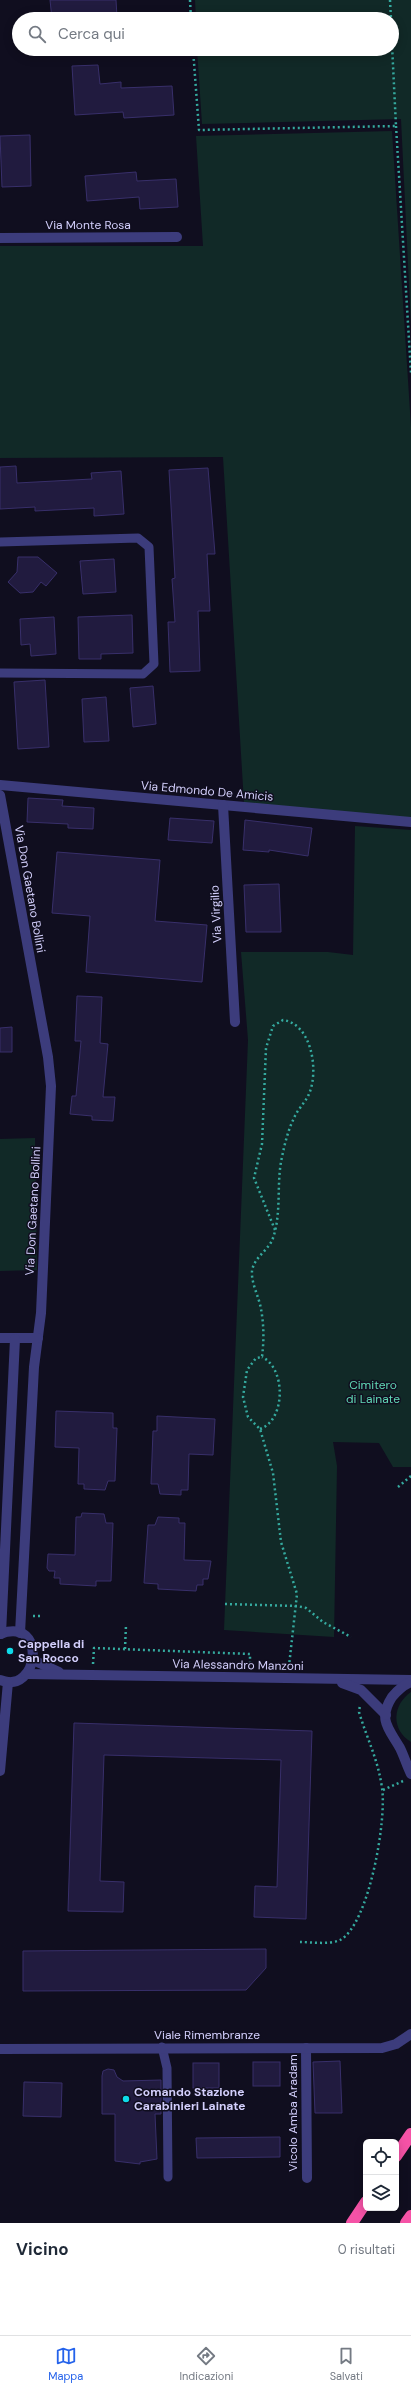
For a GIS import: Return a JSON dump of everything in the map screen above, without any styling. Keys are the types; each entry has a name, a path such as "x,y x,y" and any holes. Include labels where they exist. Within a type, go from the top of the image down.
{"highway":[{"path":"399,2152 411,2134"},
{"path":"352,2223 363,2206"},
{"path":"406,2223 411,2216"}],"street":[{"name":"Via Monte Rosa","path":"0,238 177,237"},
{"name":"Via Edmondo De Amicis","path":"0,785 411,822"},
{"name":"Via Don Gaetano Bollini","path":"0,795 48,1057 51,1086 50,1142 38,1338 34,1367 20,1633"},
{"name":"Via Virgilio","path":"223,805 235,1022"},
{"path":"0,1338 38,1338"},
{"path":"0,1771 4,1681 16,1681 26,1674 32,1666 33,1660 32,1646 28,1637 20,1633 0,1634 15,1339"},
{"name":"Via Alessandro Manzoni","path":"33,1660 65,1674"},
{"name":"Via Alessandro Manzoni","path":"26,1674 336,1681 411,1681"},
{"path":"336,1681 361,1690 386,1715"},
{"path":"411,1681 396,1691 389,1702 386,1715 386,1727 391,1738 399,1747 411,1754"},
{"path":"399,1747 408,1777"},
{"name":"Viale Rimembranze","path":"0,2049 162,2047 382,2048 396,2044 411,2034"},
{"name":"Vicolo Amba Aradam","path":"306,2048 307,2178"}],"lane":[{"path":"0,542 138,538 149,547 154,664 143,674 0,673"},
{"path":"162,2047 167,2068 168,2177"}],"path":[{"path":"190,0 191,12"},
{"path":"390,0 391,12"},
{"path":"194,56 199,130 396,126"},
{"path":"392,56 411,373"},
{"path":"262,1357 264,1330 252,1272 253,1265 272,1241 275,1230 281,1159 288,1132 309,1094 313,1076 312,1055 306,1038 296,1025 283,1020 273,1026 266,1048 262,1144 254,1178 275,1230"},
{"path":"260,1429 271,1422 278,1404 279,1392 275,1370 267,1360 262,1357 256,1358 247,1370 243,1397 248,1417 260,1429 273,1473 281,1542 295,1588 297,1606 290,1642 289,1669 296,1669"},
{"path":"398,1487 411,1476"},
{"path":"225,1604 297,1606 306,1608 322,1622 351,1637"},
{"path":"31,1621 31,1616 42,1616"},
{"path":"125,1649 126,1625"},
{"path":"87,1665 93,1665 94,1648 250,1654 250,1668"},
{"path":"300,1942 338,1941 344,1937 356,1919 368,1892 379,1852 383,1790 377,1758 359,1712 363,1700"},
{"path":"383,1790 408,1777"}],"green space":[{"path":"195,0 411,0 411,326 401,119 202,124 197,56 399,56 399,12 196,12"},
{"path":"392,131 411,427 411,818 244,803 223,457 0,458 0,246 203,246 196,136"},
{"name":"Cimitero di Lainate","path":"355,826 411,830 411,1467 393,1467 379,1443 333,1442 337,1466 334,1637 224,1630 248,1040 241,952 328,952 353,955"},
{"path":"35,1138 37,1270 0,1271 0,1139"},
{"path":"411,1692 411,1742 404,1737 400,1731 396,1717 400,1704"}],"building":[{"path":"50,0 116,0 117,12 51,12"},
{"path":"98,65 100,84 121,82 121,88 172,86 174,115 124,118 123,112 75,115 72,66"},
{"path":"30,135 31,186 2,187 0,136"},
{"path":"136,172 137,181 176,179 178,207 140,209 139,197 87,201 85,176"},
{"path":"16,466 17,483 92,479 91,473 121,471 124,514 94,516 94,508 35,511 35,507 0,509 0,467"},
{"path":"208,468 215,554 207,554 210,611 198,611 200,671 170,672 168,622 175,622 172,579 175,578 169,470"},
{"path":"18,557 38,557 57,573 46,586 41,582 33,592 20,593 8,582 17,572"},
{"path":"114,559 116,592 83,594 80,561"},
{"path":"132,615 133,653 101,654 101,659 79,659 78,617"},
{"path":"54,617 56,654 31,656 30,644 21,645 20,619"},
{"path":"45,680 49,747 18,749 14,682"},
{"path":"153,686 156,724 133,727 130,688"},
{"path":"106,697 109,741 84,742 82,699"},
{"path":"28,798 63,800 62,806 94,808 93,829 68,828 68,824 27,822"},
{"path":"170,818 214,821 212,843 168,840"},
{"path":"245,820 312,828 308,856 269,850 269,852 243,850"},
{"path":"57,852 160,860 155,921 207,925 202,982 86,972 90,916 52,913"},
{"path":"279,884 281,932 246,932 244,885"},
{"path":"77,996 102,997 100,1043 108,1044 103,1097 115,1097 113,1121 92,1120 92,1116 70,1114 72,1096 76,1096 81,1041 75,1041"},
{"path":"12,1027 12,1052 0,1052 0,1028"},
{"path":"56,1411 113,1413 113,1428 117,1428 115,1481 108,1481 105,1490 84,1489 84,1484 78,1484 79,1448 55,1447"},
{"path":"157,1416 215,1419 213,1455 189,1454 188,1490 181,1490 181,1495 160,1494 158,1484 151,1484 153,1431 157,1431"},
{"path":"82,1513 104,1514 106,1523 113,1523 111,1581 96,1581 96,1586 60,1584 60,1578 54,1578 55,1571 49,1571 47,1568 48,1554 75,1555 76,1517 81,1517"},
{"path":"158,1517 179,1518 179,1523 185,1523 184,1560 211,1561 208,1579 203,1579 203,1585 197,1585 196,1591 158,1589 158,1584 144,1583 148,1525 155,1525"},
{"path":"74,1723 312,1731 306,1919 254,1917 255,1886 277,1887 281,1760 104,1755 100,1881 124,1882 123,1912 68,1911"},
{"path":"266,1949 266,1968 246,1990 23,1991 23,1951"},
{"path":"340,2061 342,2113 315,2113 313,2062"},
{"path":"253,2062 280,2062 280,2086 253,2086"},
{"path":"193,2063 219,2063 219,2088 193,2088"},
{"path":"108,2069 114,2070 117,2077 123,2081 161,2080 161,2114 155,2114 157,2159 140,2162 140,2164 115,2161 115,2114 102,2114 102,2076 103,2071"},
{"path":"24,2082 62,2083 61,2117 23,2116"},
{"path":"280,2137 280,2157 197,2158 196,2138"}],"place":[{"name":"Cappella di San Rocco","path":"10,1651"},
{"name":"Comando Stazione Carabinieri Lainate","path":"126,2099"}]}
